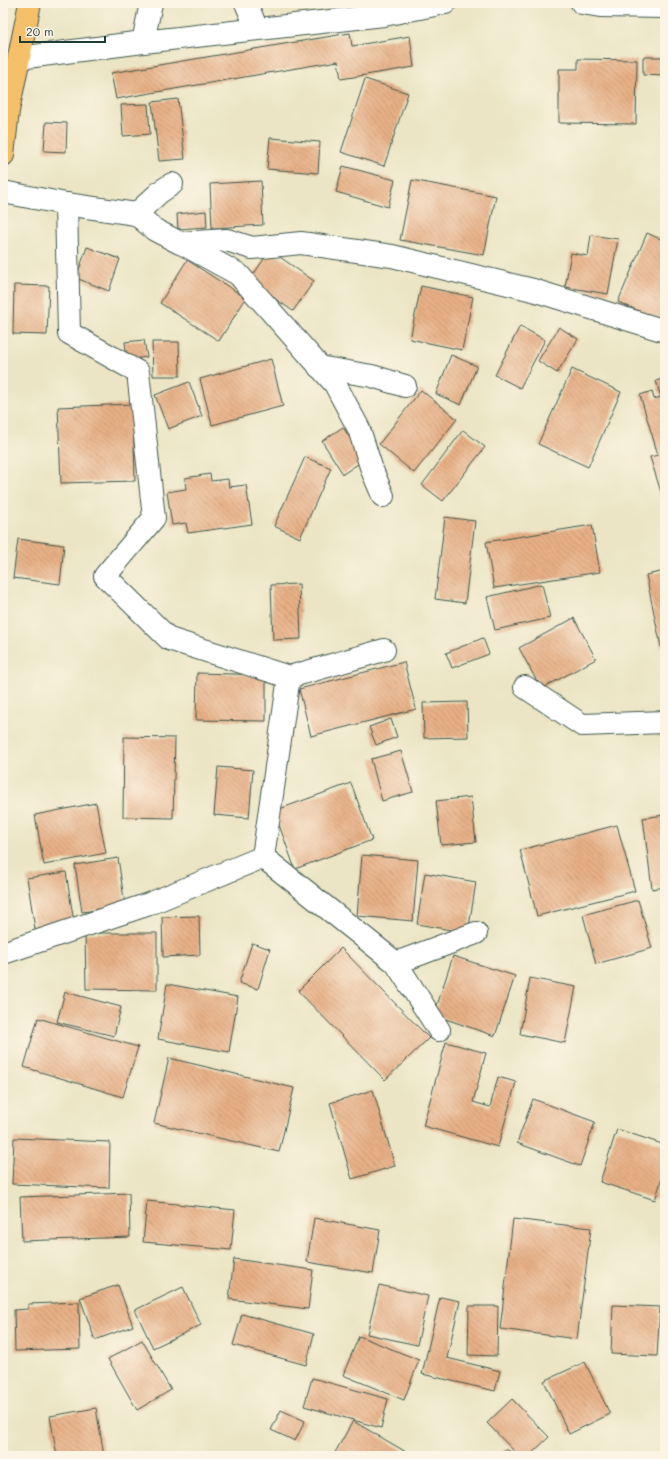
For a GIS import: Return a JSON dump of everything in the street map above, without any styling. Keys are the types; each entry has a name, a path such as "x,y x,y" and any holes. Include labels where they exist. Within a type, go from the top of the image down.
{"main road":[{"path":"3,155 8,111 30,3"}],"street":[{"path":"143,42 151,3"},
{"path":"246,3 257,29"},
{"path":"19,58 143,42 384,15 445,3"},
{"path":"582,3 600,6 665,7"},
{"path":"136,214 160,192 172,184"},
{"path":"3,192 66,204 136,214 155,230 238,274 335,384 359,429 372,470 384,496"},
{"path":"66,204 70,333 138,372 154,518 105,576 169,639 289,678 384,650"},
{"path":"180,243 227,240 252,248 301,242 392,256 533,290 665,331"},
{"path":"319,367 372,376 405,386"},
{"path":"263,856 289,678"},
{"path":"525,687 582,725 665,722"},
{"path":"3,953 149,904 263,856"},
{"path":"263,856 396,963 439,1030"},
{"path":"396,963 476,933"}],"building":[{"path":"350,33 352,46 410,36 414,67 341,79 338,61 116,99 111,73"},
{"path":"643,57 665,57 665,76 643,75"},
{"path":"578,59 637,60 636,124 559,123 559,69 578,69"},
{"path":"365,79 408,93 384,166 341,152"},
{"path":"178,99 185,159 159,161 152,102"},
{"path":"148,104 150,134 123,136 121,105"},
{"path":"46,122 67,123 66,152 44,151"},
{"path":"270,138 320,142 318,173 267,169"},
{"path":"343,166 395,180 388,207 336,192"},
{"path":"412,180 496,196 484,255 400,240"},
{"path":"261,181 263,225 212,228 210,184"},
{"path":"206,211 207,227 178,229 177,214"},
{"path":"647,233 665,241 665,322 618,302"},
{"path":"591,235 618,239 608,294 565,287 571,253 588,256"},
{"path":"87,247 120,259 109,291 76,278"},
{"path":"270,250 314,281 293,311 249,281"},
{"path":"187,260 246,298 219,341 160,303"},
{"path":"14,285 49,286 47,335 13,334"},
{"path":"421,286 473,297 462,350 410,339"},
{"path":"520,326 545,340 520,388 495,375"},
{"path":"559,327 578,339 557,373 538,361"},
{"path":"144,340 147,357 127,360 125,342"},
{"path":"152,342 179,342 180,376 153,376"},
{"path":"451,355 477,366 461,405 436,394"},
{"path":"271,359 283,406 212,425 200,379"},
{"path":"572,369 621,392 588,467 538,444"},
{"path":"665,378 665,505 650,457 658,455 640,395 652,391 654,399 661,397 656,381"},
{"path":"189,382 202,416 168,429 155,395"},
{"path":"421,390 457,419 414,473 379,444"},
{"path":"133,404 135,481 61,483 58,407"},
{"path":"343,427 364,460 343,474 322,441"},
{"path":"463,430 485,447 443,501 422,485"},
{"path":"305,457 331,468 300,538 274,526"},
{"path":"210,474 211,481 228,479 229,487 246,485 252,524 188,533 186,523 172,525 167,492 186,489 185,478"},
{"path":"445,517 475,521 465,603 435,599"},
{"path":"592,525 600,572 494,588 486,542"},
{"path":"18,539 64,545 60,584 13,578"},
{"path":"665,571 665,646 661,647 646,575"},
{"path":"299,584 301,639 273,640 271,585"},
{"path":"542,584 550,618 495,630 487,597"},
{"path":"574,618 596,659 541,689 519,648"},
{"path":"483,638 489,654 452,668 446,653"},
{"path":"404,662 416,709 311,736 299,689"},
{"path":"197,673 266,675 266,721 196,720"},
{"path":"467,702 468,737 424,738 423,703"},
{"path":"391,719 397,737 376,745 369,727"},
{"path":"124,737 175,738 173,818 123,817"},
{"path":"401,751 413,792 382,801 371,759"},
{"path":"218,767 253,770 249,818 214,815"},
{"path":"351,783 372,840 295,869 274,811"},
{"path":"471,797 476,842 441,845 436,801"},
{"path":"96,803 106,853 44,865 35,815"},
{"path":"665,815 665,887 652,889 643,818"},
{"path":"617,825 635,891 537,916 520,850"},
{"path":"362,855 418,860 413,921 357,916"},
{"path":"118,858 125,906 82,912 75,865"},
{"path":"66,872 75,929 36,935 27,878"},
{"path":"425,873 476,882 468,933 417,924"},
{"path":"638,900 652,948 596,964 583,915"},
{"path":"199,916 200,955 163,957 162,917"},
{"path":"85,933 157,933 157,990 86,989"},
{"path":"252,943 270,949 258,989 239,983"},
{"path":"341,948 429,1038 385,1080 298,991"},
{"path":"453,956 515,976 495,1036 434,1015"},
{"path":"530,978 576,987 565,1043 520,1034"},
{"path":"167,984 238,997 229,1052 158,1039"},
{"path":"65,992 121,1007 114,1036 57,1022"},
{"path":"38,1018 138,1047 123,1097 24,1067"},
{"path":"446,1042 486,1053 473,1102 490,1107 498,1077 516,1082 498,1147 423,1126"},
{"path":"169,1058 294,1088 279,1152 154,1123"},
{"path":"373,1090 395,1166 352,1179 330,1103"},
{"path":"533,1099 595,1122 580,1166 517,1143"},
{"path":"617,1129 665,1145 665,1169 655,1200 600,1182"},
{"path":"14,1138 110,1142 109,1188 12,1184"},
{"path":"129,1193 130,1237 22,1241 20,1197"},
{"path":"147,1201 235,1210 231,1250 143,1242"},
{"path":"314,1218 380,1230 373,1273 307,1262"},
{"path":"513,1219 591,1228 577,1339 500,1329"},
{"path":"234,1259 313,1270 308,1309 229,1299"},
{"path":"118,1285 133,1326 95,1340 80,1298"},
{"path":"379,1285 428,1296 417,1345 367,1334"},
{"path":"183,1287 201,1325 153,1348 135,1310"},
{"path":"440,1297 460,1301 447,1358 500,1371 495,1391 422,1374"},
{"path":"79,1302 80,1349 15,1351 14,1310 28,1309 28,1304"},
{"path":"613,1305 660,1307 657,1356 611,1354"},
{"path":"469,1306 498,1306 497,1356 468,1355"},
{"path":"242,1314 314,1334 306,1365 233,1345"},
{"path":"359,1336 419,1360 404,1400 343,1375"},
{"path":"142,1340 171,1390 137,1410 108,1359"},
{"path":"585,1362 610,1414 569,1434 544,1381"},
{"path":"312,1378 388,1399 381,1428 304,1406"},
{"path":"512,1399 549,1437 529,1456 502,1456 505,1449 518,1455 487,1423"},
{"path":"96,1408 104,1456 57,1456 50,1416"},
{"path":"281,1410 305,1421 295,1441 271,1430"},
{"path":"353,1421 413,1456 333,1456"}]}
